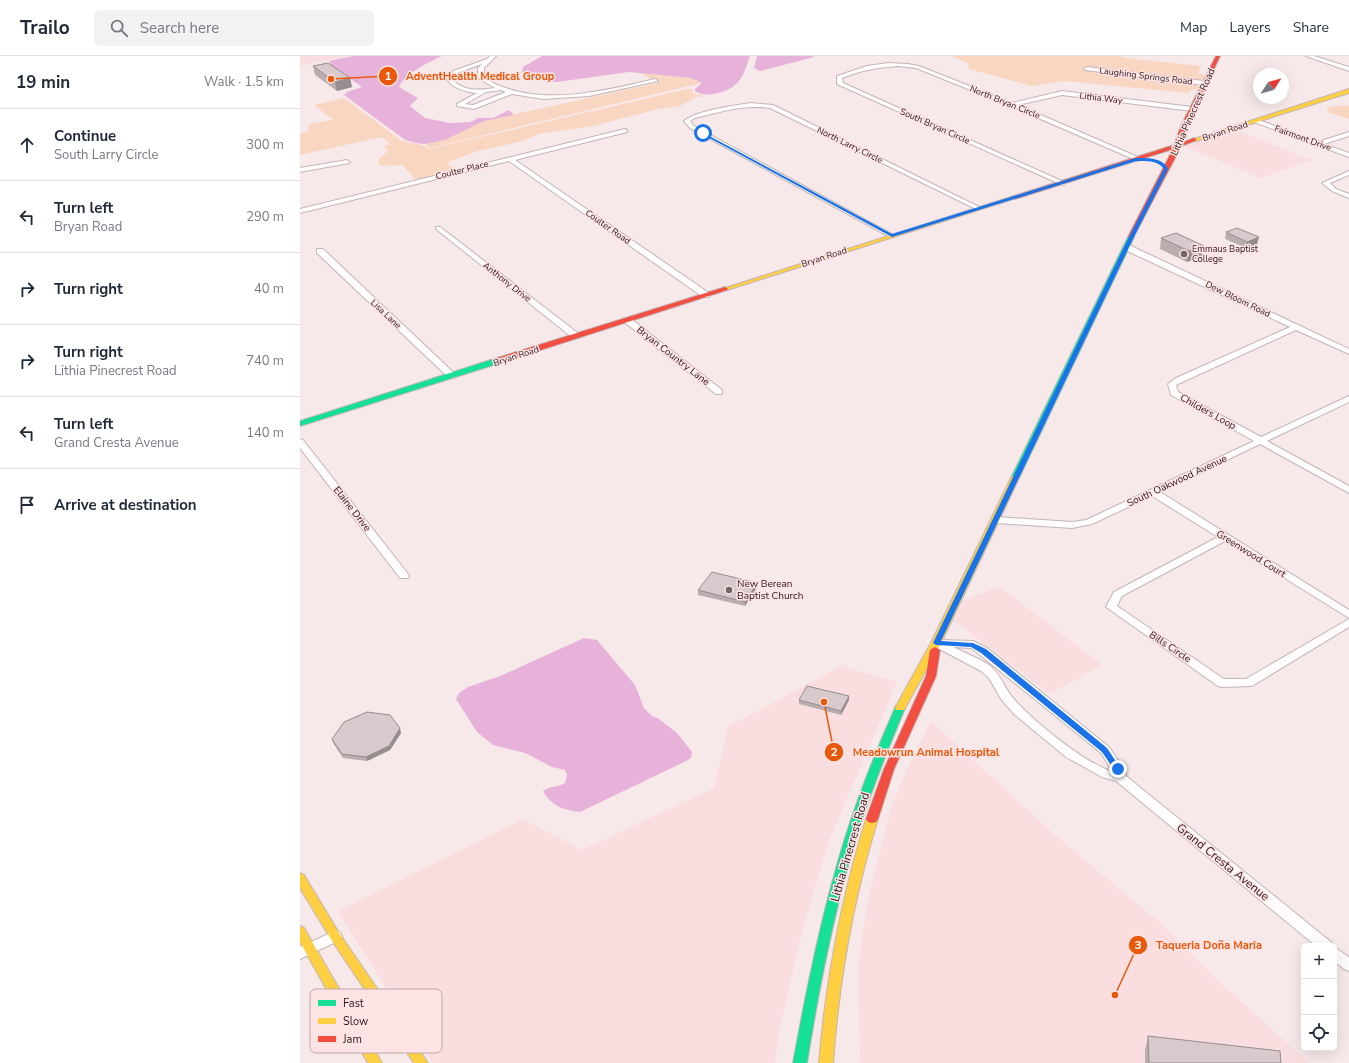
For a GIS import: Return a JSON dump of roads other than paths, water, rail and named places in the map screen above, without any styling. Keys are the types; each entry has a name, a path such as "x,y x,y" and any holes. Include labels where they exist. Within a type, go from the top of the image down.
{"main road":[{"name":"Lithia Pinecrest Road","path":"800,1063 808,1008 819,955 858,814 883,747 918,673 936,643 996,520 1126,247 1166,169 1183,129 1218,56"},
{"name":"Bryan Road","path":"300,424 1349,91"},
{"path":"1183,129 1196,135 1211,135"},
{"path":"1137,159 1156,161 1164,165 1166,169"},
{"name":"Lithia Pinecrest Road","path":"826,1063 829,1018 849,901 859,859 889,769 930,676 936,643"},
{"path":"883,747 890,752 891,757 889,769"},
{"path":"300,878 335,936 371,989"},
{"path":"300,931 305,951 329,989"},
{"path":"369,1053 375,1063"},
{"path":"414,1053 421,1063"}],"street":[{"path":"493,56 487,60 460,69 455,72 450,80 456,87 465,90 486,91 500,89"},
{"path":"1308,56 1349,69"},
{"path":"487,60 481,68 481,78 493,86 511,92 561,97 604,92 655,81"},
{"name":"North Bryan Circle","path":"868,69 890,64 905,64 917,67 1012,105 1137,159"},
{"name":"South Bryan Circle","path":"868,69 839,78 840,84 1062,183"},
{"name":"Laughing Springs Road","path":"1087,69 1204,84"},
{"path":"486,91 459,105 474,107 511,92"},
{"name":"Lithia Way","path":"1012,105 1062,93 1192,110"},
{"name":"North Larry Circle","path":"892,236 692,127 687,122 693,117 718,111 757,104 771,106 978,208"},
{"name":"Fairmont Drive","path":"1256,121 1320,143 1349,155"},
{"name":"Coulter Place","path":"300,211 625,130"},
{"path":"1320,143 1349,134"},
{"name":"Coulter Road","path":"510,158 706,295"},
{"path":"300,170 328,163 347,162"},
{"path":"1349,173 1325,183 1334,190 1349,196"},
{"name":"Anthony Drive","path":"438,228 576,336"},
{"name":"Dew Bloom Road","path":"1126,247 1349,352"},
{"name":"Lisa Lane","path":"320,251 452,376"},
{"name":"Bryan Country Lane","path":"627,320 719,392"},
{"name":"Childers Loop","path":"1296,327 1179,380 1172,384 1174,393 1349,490"},
{"name":"South Oakwood Avenue","path":"996,520 1072,525 1089,522 1349,399"},
{"name":"Elaine Drive","path":"300,442 404,576"},
{"name":"Greenwood Court","path":"1153,492 1349,616"},
{"name":"Bills Circle","path":"1225,537 1118,594 1111,607 1222,683 1248,684 1349,622"},
{"name":"Grand Cresta Avenue","path":"936,643 985,668 993,676 1005,696 1018,711 1070,754 1106,774 1120,778 1322,943"},
{"name":"Grand Cresta Avenue","path":"936,643 973,645 983,651 1105,750 1118,769 1120,778"},
{"path":"305,951 335,936"},
{"path":"1337,955 1349,965"}],"place":[{"name":"AdventHealth Medical Group","path":"331,79"},
{"name":"Emmaus Baptist College","path":"1184,254"},
{"name":"New Berean Baptist Church","path":"729,590"},
{"name":"Meadowrun Animal Hospital","path":"824,702"},
{"name":"Taqueria Doña Maria","path":"1115,995"}]}
